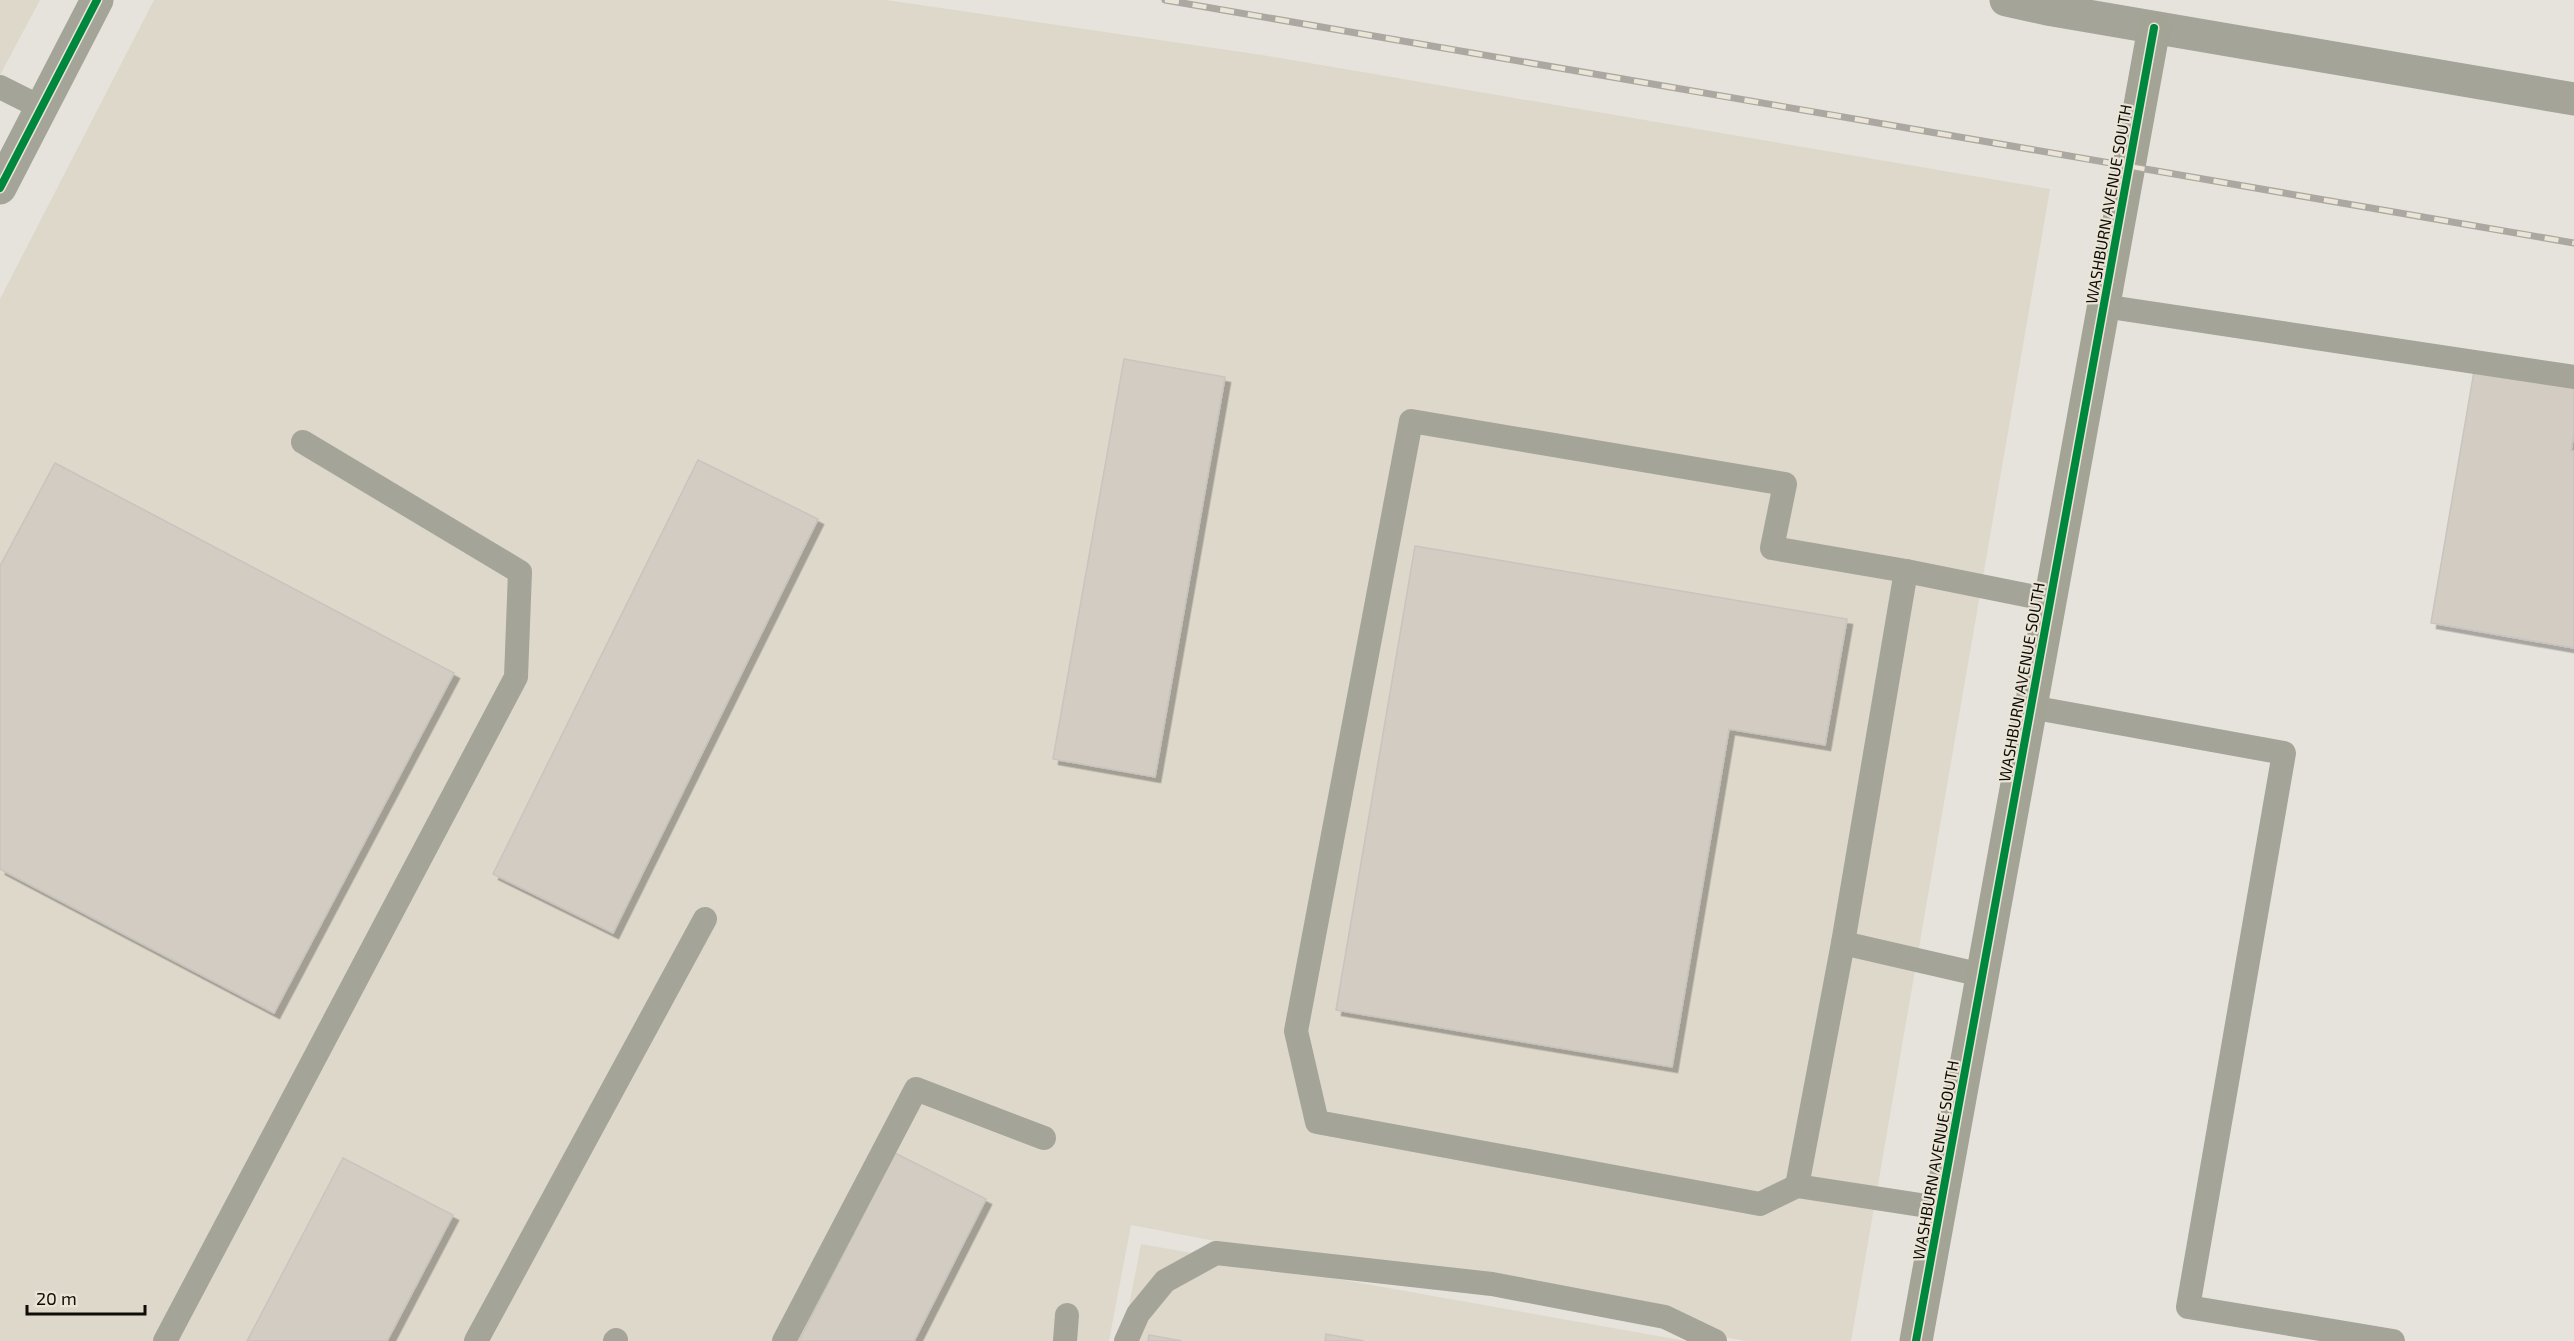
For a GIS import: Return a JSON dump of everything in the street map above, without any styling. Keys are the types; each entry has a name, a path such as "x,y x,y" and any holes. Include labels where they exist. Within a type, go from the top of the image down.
{"street":[{"path":"0,188 98,0"},
{"path":"2006,0 2154,28 2574,99"},
{"name":"WASHBURN AVENUE SOUTH","path":"1916,1341 2154,28"}],"lane":[{"path":"0,87 42,108"},
{"path":"2103,306 2574,377"},
{"path":"1940,1208 1797,1186 1760,1204 1317,1122 1296,1031 1411,420 1785,484 1772,548 1906,571 2050,600"},
{"path":"165,1341 516,677 520,572 303,442"},
{"path":"1797,1186 1843,943 1906,571"},
{"path":"2031,707 2284,753 2188,1307 2393,1341"},
{"path":"476,1341 705,919"},
{"path":"1843,943 1982,975"},
{"path":"784,1341 916,1089 1044,1138"},
{"path":"1126,1341 1138,1314 1165,1281 1216,1253 1492,1284 1665,1317 1715,1341"},
{"path":"1065,1341 1067,1315"}],"shaded area":[{"path":"0,0 40,0 0,75"},
{"path":"154,0 886,0 1262,55 2050,189 1851,1341 1745,1341 1131,1225 1109,1341 0,1341 0,299"},
{"path":"1141,1244 1686,1341 1122,1341"}],"building":[{"path":"1124,359 1225,377 1155,777 1053,759"},
{"path":"2474,371 2574,388 2574,432 2571,451 2574,451 2574,648 2431,623"},
{"path":"698,460 818,519 613,933 493,874"},
{"path":"55,463 454,673 274,1013 0,869 0,566"},
{"path":"1415,546 1847,619 1825,745 1729,729 1672,1067 1336,1010"},
{"path":"895,1153 986,1199 914,1341 799,1341"},
{"path":"343,1158 453,1215 387,1341 247,1341"},
{"path":"1326,1334 1364,1341 1325,1341"},
{"path":"1149,1335 1182,1341 1148,1341"}],"railway":[{"path":"1165,0 2574,243"}],"cycle path":[{"path":"0,188 97,0"},
{"path":"1916,1341 2154,28"}]}
